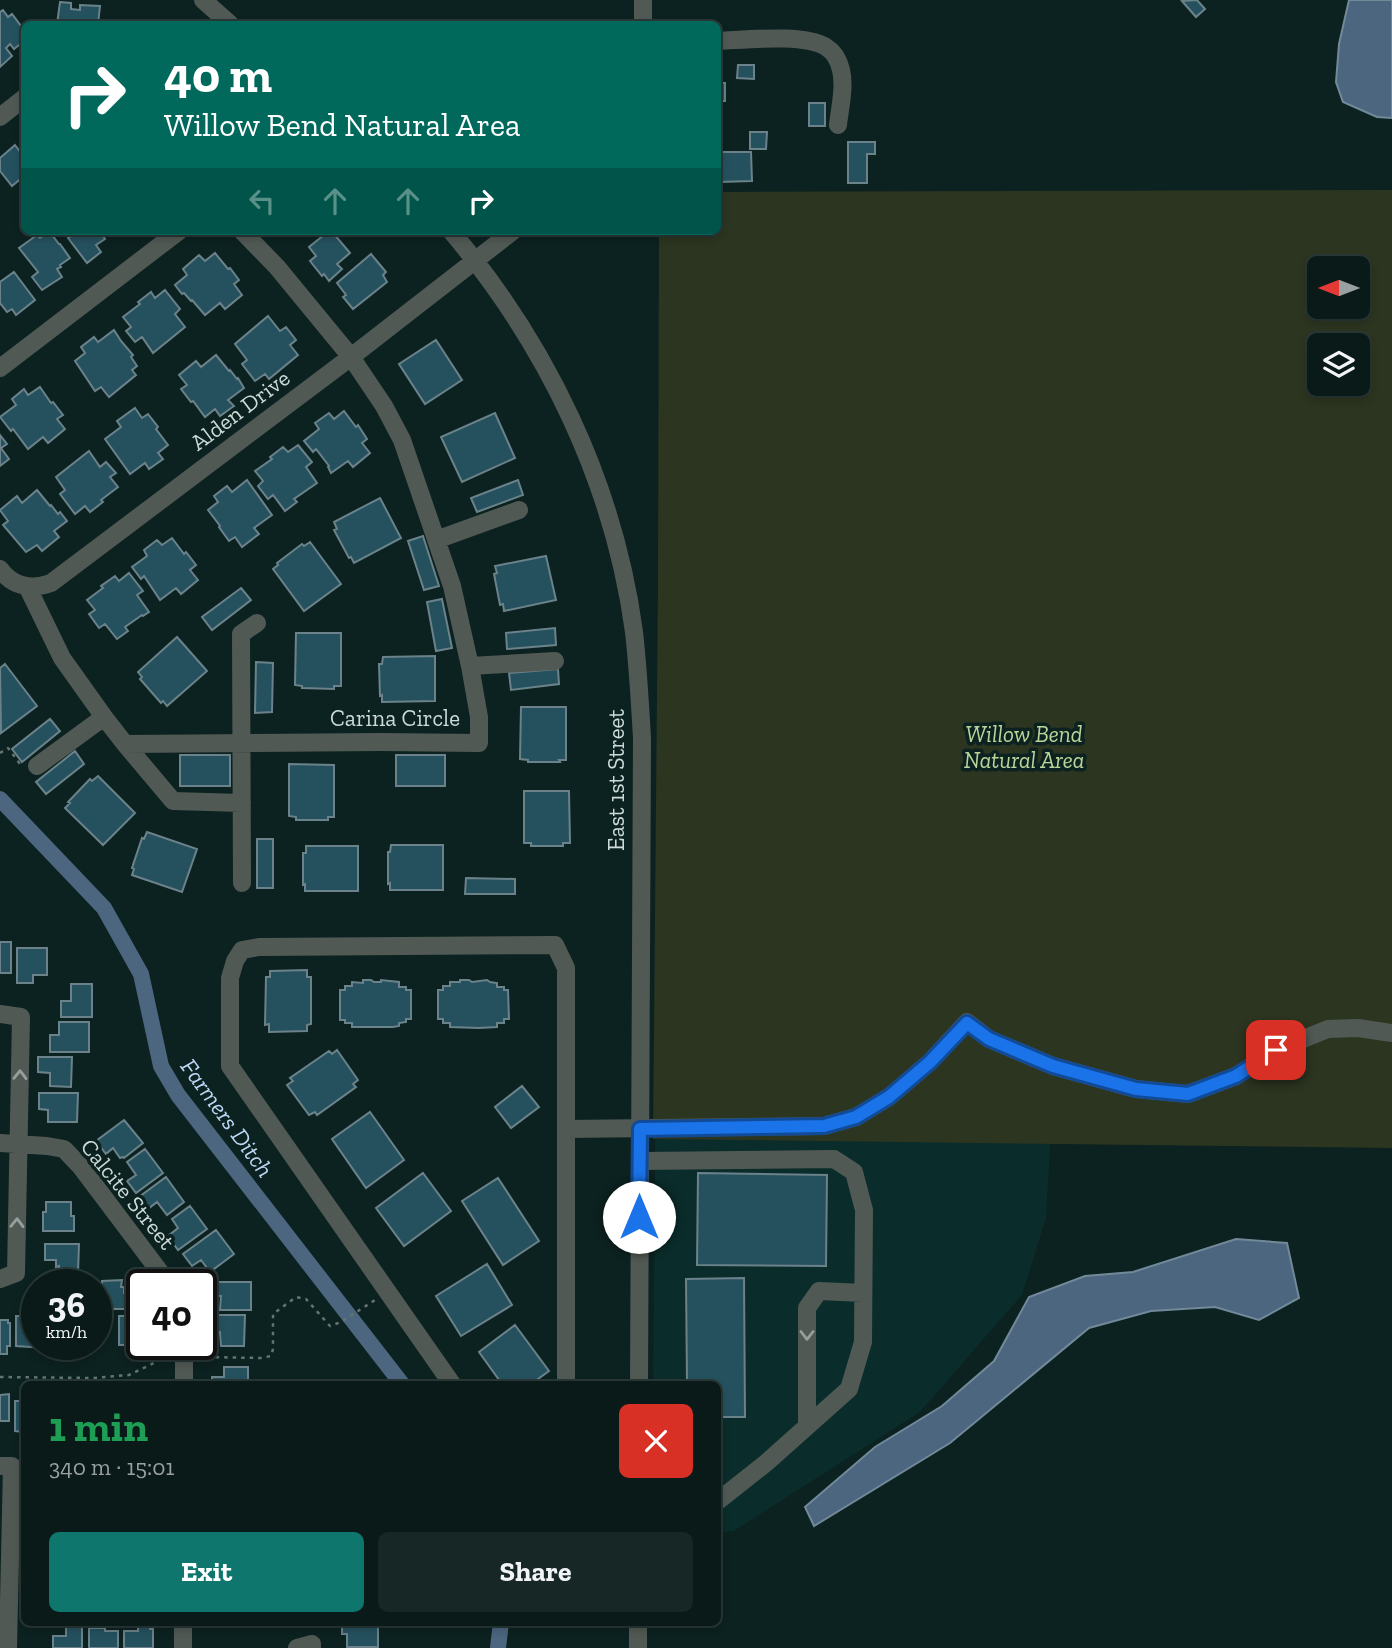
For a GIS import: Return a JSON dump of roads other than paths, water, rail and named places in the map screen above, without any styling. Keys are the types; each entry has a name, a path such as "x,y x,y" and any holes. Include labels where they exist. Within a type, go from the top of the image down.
{"street":[{"path":"203,0 227,21"},
{"path":"643,0 643,21"},
{"path":"721,41 791,39 825,46 835,54 841,71 842,92 838,125"},
{"path":"0,117 21,100"},
{"path":"0,368 174,235"},
{"name":"Carina Circle","path":"125,744 479,743 479,718 452,586 402,440 384,406 351,357 277,267 246,235"},
{"name":"East 1st Street","path":"454,235 522,327 550,374 573,422 611,524 624,577 635,643 642,738 639,1381"},
{"path":"475,260 508,235"},
{"name":"Alden Drive","path":"28,587 51,583 475,260"},
{"path":"436,540 519,510"},
{"path":"0,569 9,579 20,586 28,587 62,658 104,717 173,801 242,803"},
{"path":"243,883 241,634 257,623"},
{"path":"470,666 555,661"},
{"path":"37,766 104,717"},
{"path":"450,1381 230,1066 230,978 235,961 243,950 259,947 555,946 566,968 566,1381"},
{"path":"0,1014 21,1017 16,1273 0,1279"},
{"path":"566,1129 824,1126 856,1117 889,1097 930,1062 967,1023 989,1039 1053,1066 1136,1089 1188,1094 1236,1076 1276,1050 1328,1029 1358,1028 1392,1033"},
{"name":"Calcite Street","path":"0,1143 64,1149 81,1167 158,1269"},
{"path":"639,1161 834,1159 854,1172 864,1210 863,1342 849,1389 766,1463 721,1499"},
{"path":"807,1426 807,1308 819,1291 863,1293"},
{"path":"184,1360 184,1381"},
{"path":"0,1466 12,1466 8,1648"},
{"path":"183,1626 183,1648"},
{"path":"638,1626 638,1648"},
{"path":"297,1648 312,1644 312,1648"}],"waterway":[{"name":"Farmers Ditch","path":"0,799 104,908 141,974 161,1066 178,1095 400,1381"},
{"name":"Farmers Ditch","path":"498,1648 501,1626"}],"park label":[{"name":"Willow Bend Natural Area","path":"1024,747"}]}
